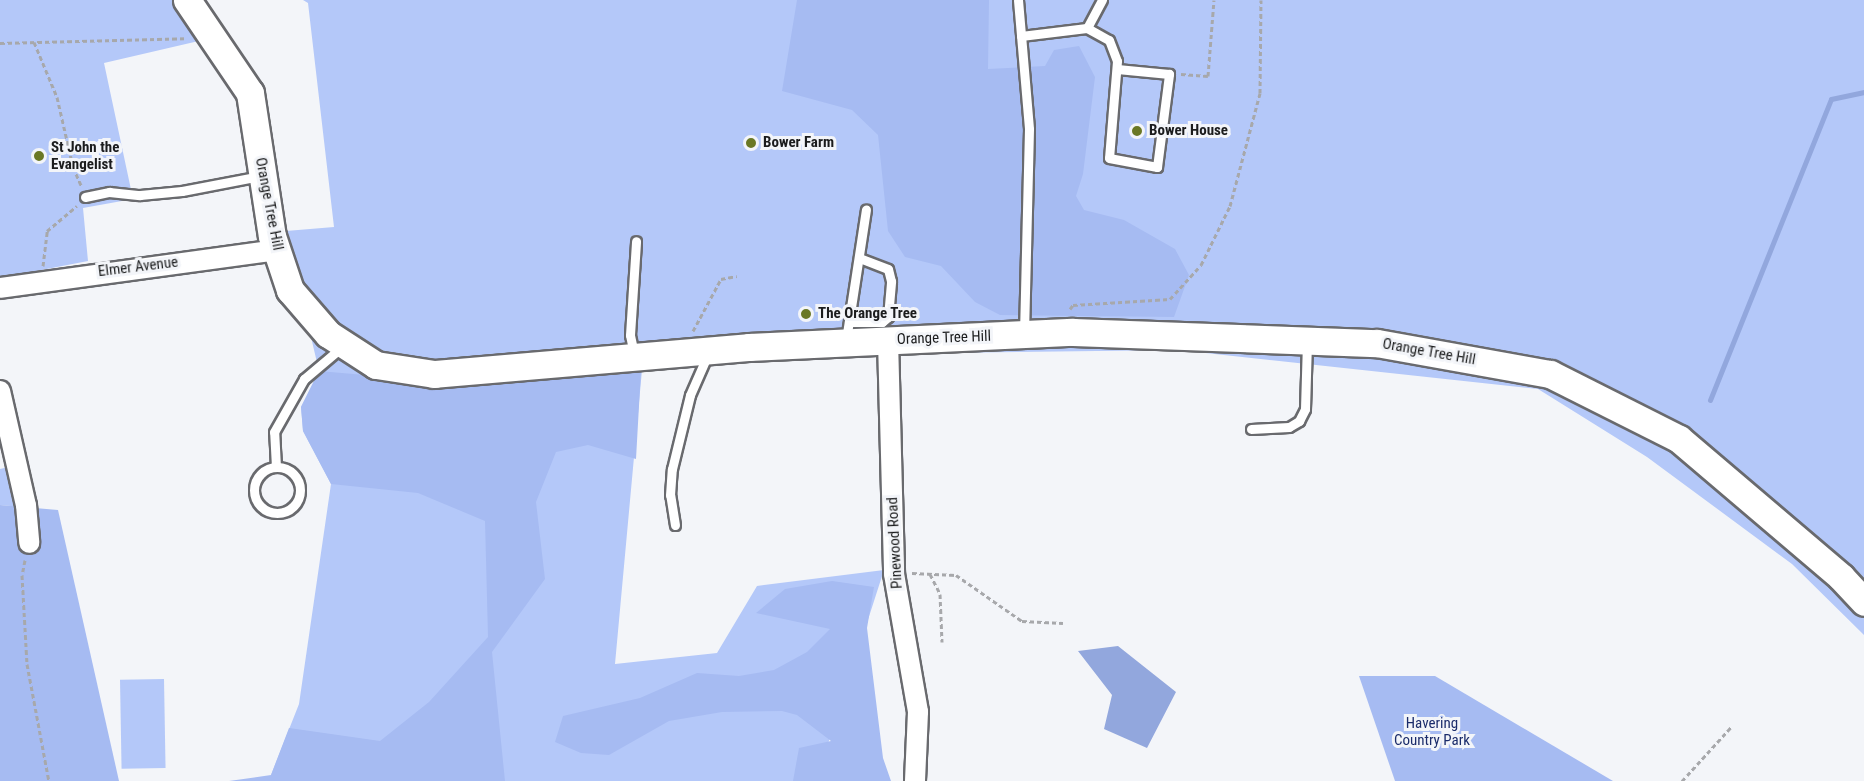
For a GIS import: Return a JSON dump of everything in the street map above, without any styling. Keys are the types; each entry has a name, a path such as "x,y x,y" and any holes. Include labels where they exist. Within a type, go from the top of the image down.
{"main road":[{"name":"Orange Tree Hill","path":"187,0 215,37 250,93 276,250 290,290 328,334 376,365 434,374 701,351 847,332 888,340 1037,334 1377,343 1550,374 1679,439 1841,577 1864,602"}],"street":[{"name":"Elmer Avenue","path":"0,288 44,279 276,250"},
{"name":"Pinewood Road","path":"888,340 894,572 918,712 915,781"},
{"path":"0,391 26,505 29,543"}],"lane":[{"path":"1018,0 1029,129 1037,334"},
{"path":"1087,28 1102,0"},
{"path":"1021,36 1087,28 1109,40 1117,69 1109,158 1157,167 1169,74 1117,69"},
{"path":"85,197 109,192 140,195 182,191 262,176"},
{"path":"859,258 888,269 891,281 888,317 882,322 847,332 866,210"},
{"path":"634,357 630,336 636,241"},
{"path":"1251,429 1289,427 1299,420 1305,409 1307,340"},
{"path":"276,467 274,432 304,379 345,345"},
{"path":"675,525 670,495 672,469 701,351"},
{"path":"276,467 295,475 300,488 292,508 278,513 262,508 255,494 259,477 276,467"}],"path":[{"path":"1169,74 1208,76 1214,0"},
{"path":"1037,334 1073,305 1170,299 1201,265 1230,206 1260,93 1261,0"},
{"path":"0,43 215,37"},
{"path":"34,42 57,97 73,167 85,197 65,219 47,231 42,258 44,279"},
{"path":"701,351 693,331 705,303 721,279 737,276"},
{"path":"29,543 22,575 27,664 49,781"},
{"path":"894,572 956,575 1022,621 1064,623"},
{"path":"930,573 940,594 942,642"},
{"path":"1682,781 1732,726"}],"shaded area":[{"path":"0,0 172,0 203,40 104,63 133,199 83,208 88,261 0,278"},
{"path":"303,0 1864,0 1864,635 1792,564 1647,457 1538,389 1178,350 859,354 642,370 615,664 717,653 757,586 884,570 816,781 273,781 271,775 299,704 331,484 303,431 301,407 319,371 286,231 334,227 308,3"},
{"path":"13,466 21,507 0,505 0,469"},
{"path":"1118,646 1176,692 1147,748 1104,729 1112,695 1078,651"},
{"path":"164,679 166,768 122,769 120,680"}],"green space":[{"path":"797,0 989,0 988,69 1045,66 1054,50 1079,46 1095,77 1083,174 1076,196 1084,210 1124,220 1175,249 1189,275 1174,317 1000,315 975,302 941,266 905,257 888,231 878,135 852,110 782,91"},
{"path":"641,370 636,459 588,445 556,452 536,502 545,579 492,652 505,781 229,781 271,775 289,728 380,741 429,702 488,637 485,521 418,493 331,484 303,431 301,407 319,371 422,380"},
{"path":"0,505 58,510 119,781 0,781"},
{"path":"832,581 874,587 867,628 883,758 891,781 793,781 799,748 831,741 797,715 782,711 722,712 669,721 609,755 581,753 555,742 563,716 640,698 697,673 739,676 774,670 807,652 830,629 756,613 785,589"},
{"name":"Havering Country Park","path":"1359,676 1435,676 1613,781 1395,781"}],"waterway":[{"path":"1710,400 1831,99 1864,92"}],"place":[{"name":"Bower House","path":"1137,131"},
{"name":"Bower Farm","path":"751,143"},
{"name":"St John the Evangelist","path":"39,156"},
{"name":"The Orange Tree","path":"806,314"}]}
